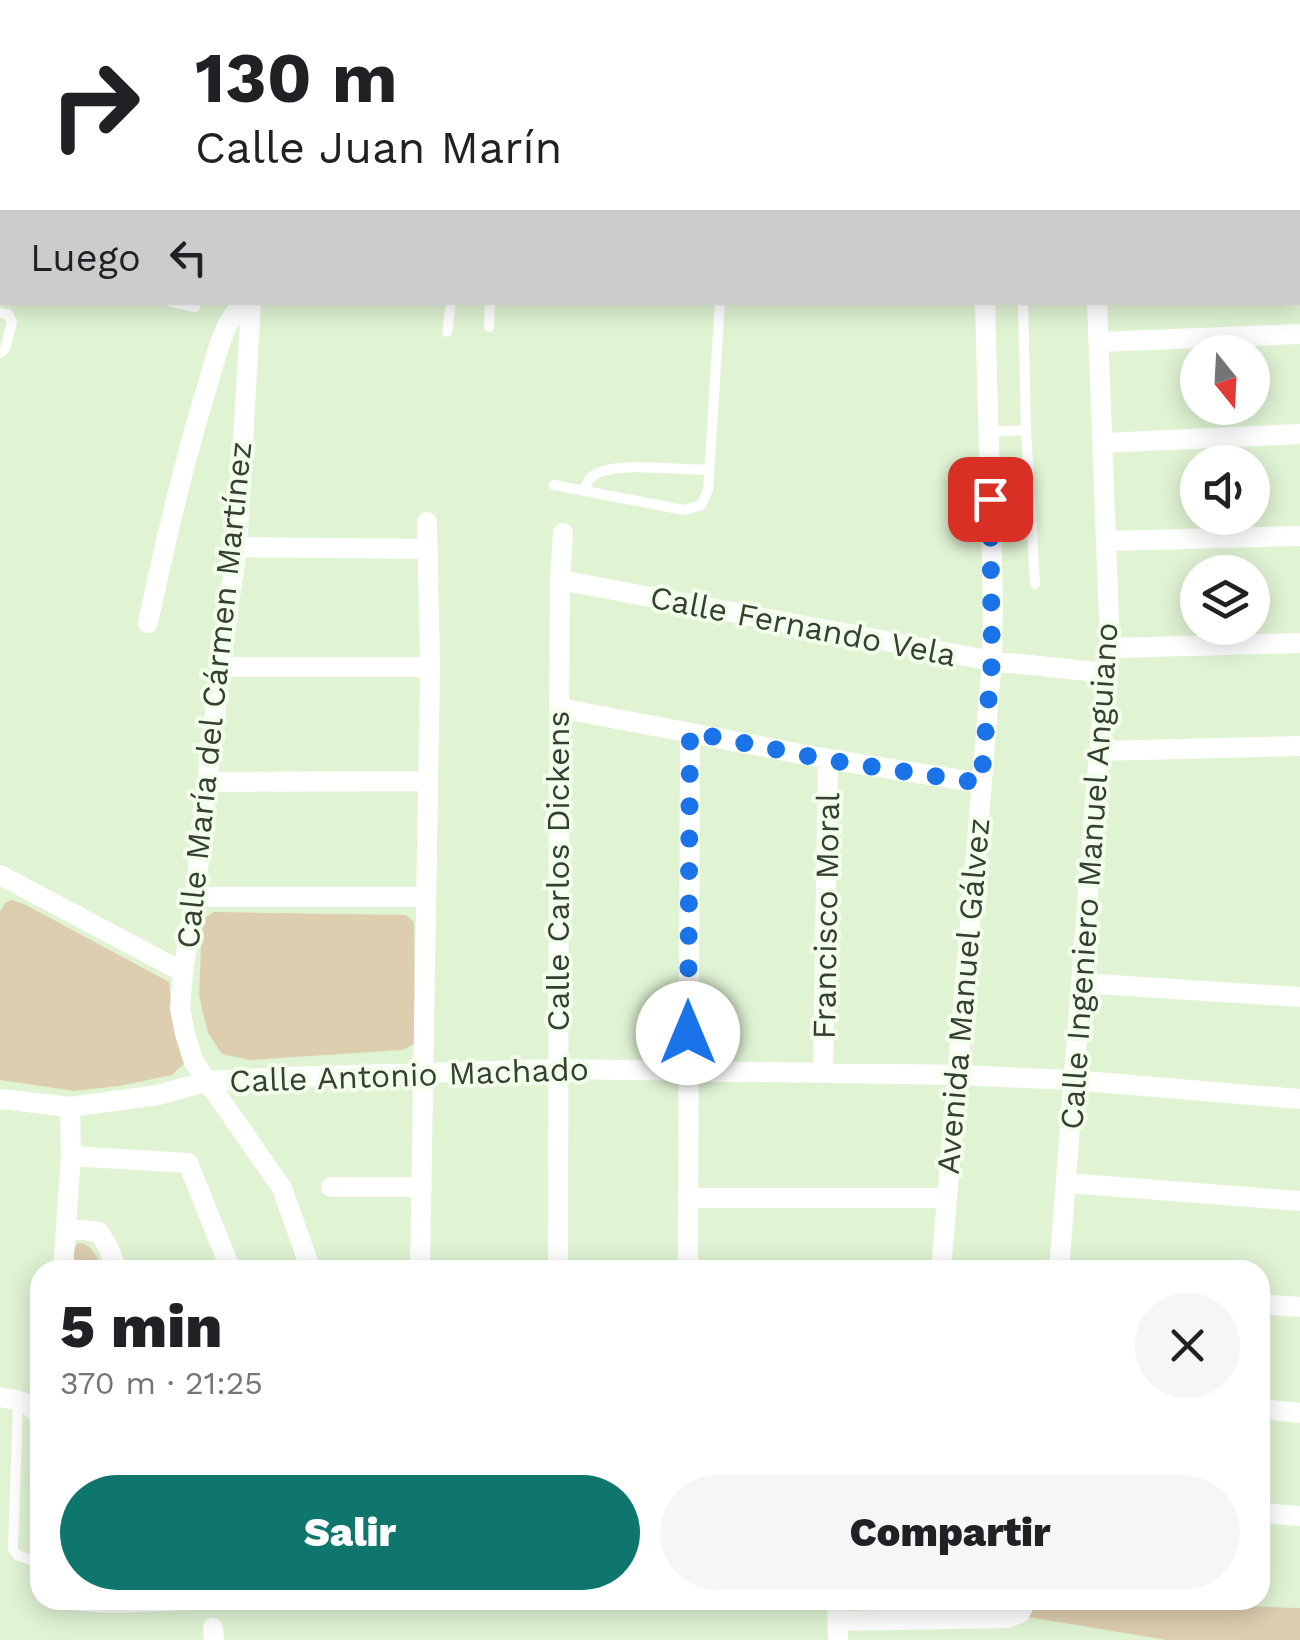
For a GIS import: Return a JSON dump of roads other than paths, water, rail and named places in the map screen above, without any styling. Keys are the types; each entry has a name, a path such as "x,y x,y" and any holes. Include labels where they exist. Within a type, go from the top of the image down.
{"street":[{"path":"148,623 183,466 222,338 236,310 244,305"},
{"name":"Calle María del Cármen Martínez","path":"248,305 238,548 220,666 180,1008 194,1062 282,1188 307,1260"},
{"name":"Avenida Manuel Gálvez","path":"942,1260 992,661 985,305"},
{"name":"Calle Ingeniero Manuel Anguiano","path":"1060,1260 1110,648 1097,305"},
{"path":"1099,342 1300,334"},
{"path":"1103,443 1300,434"},
{"path":"420,1260 430,667 427,522"},
{"name":"Calle Carlos Dickens","path":"558,1260 563,533"},
{"path":"1106,540 1300,536"},
{"path":"238,548 427,549"},
{"name":"Calle Fernando Vela","path":"560,580 992,661 1107,673"},
{"path":"1110,648 1300,642"},
{"path":"220,666 430,667"},
{"path":"559,708 828,760 981,783"},
{"path":"688,1260 690,732"},
{"path":"1099,751 1300,746"},
{"name":"Francisco Moral","path":"824,1072 828,760"},
{"path":"207,782 427,781"},
{"path":"0,875 182,972"},
{"path":"195,897 425,897"},
{"path":"1081,983 1300,996"},
{"name":"Calle Antonio Machado","path":"0,1099 70,1107 158,1095 208,1081 558,1070 958,1075 1300,1099"},
{"path":"65,1260 70,1107"},
{"path":"71,1156 189,1154 227,1260"},
{"path":"1067,1184 1300,1201"},
{"path":"331,1187 422,1187"},
{"path":"689,1198 946,1198"},
{"path":"67,1228 99,1232 113,1260"},
{"path":"1270,1305 1300,1307"},
{"path":"6,1398 30,1405"},
{"path":"1270,1410 1300,1413"},
{"path":"1270,1514 1300,1516"},
{"path":"838,1620 915,1610 1006,1618 1022,1610"}],"lane":[{"path":"189,305 195,306"},
{"path":"447,332 450,305"},
{"path":"489,327 490,305"},
{"path":"554,485 684,510 701,506 709,470 720,305"},
{"path":"1023,305 1034,584"},
{"path":"0,313 8,314 12,322 5,350 0,353"},
{"path":"988,432 1026,430"},
{"path":"584,491 588,479 614,468 709,470"},
{"path":"6,1398 13,1549 30,1560"}]}
